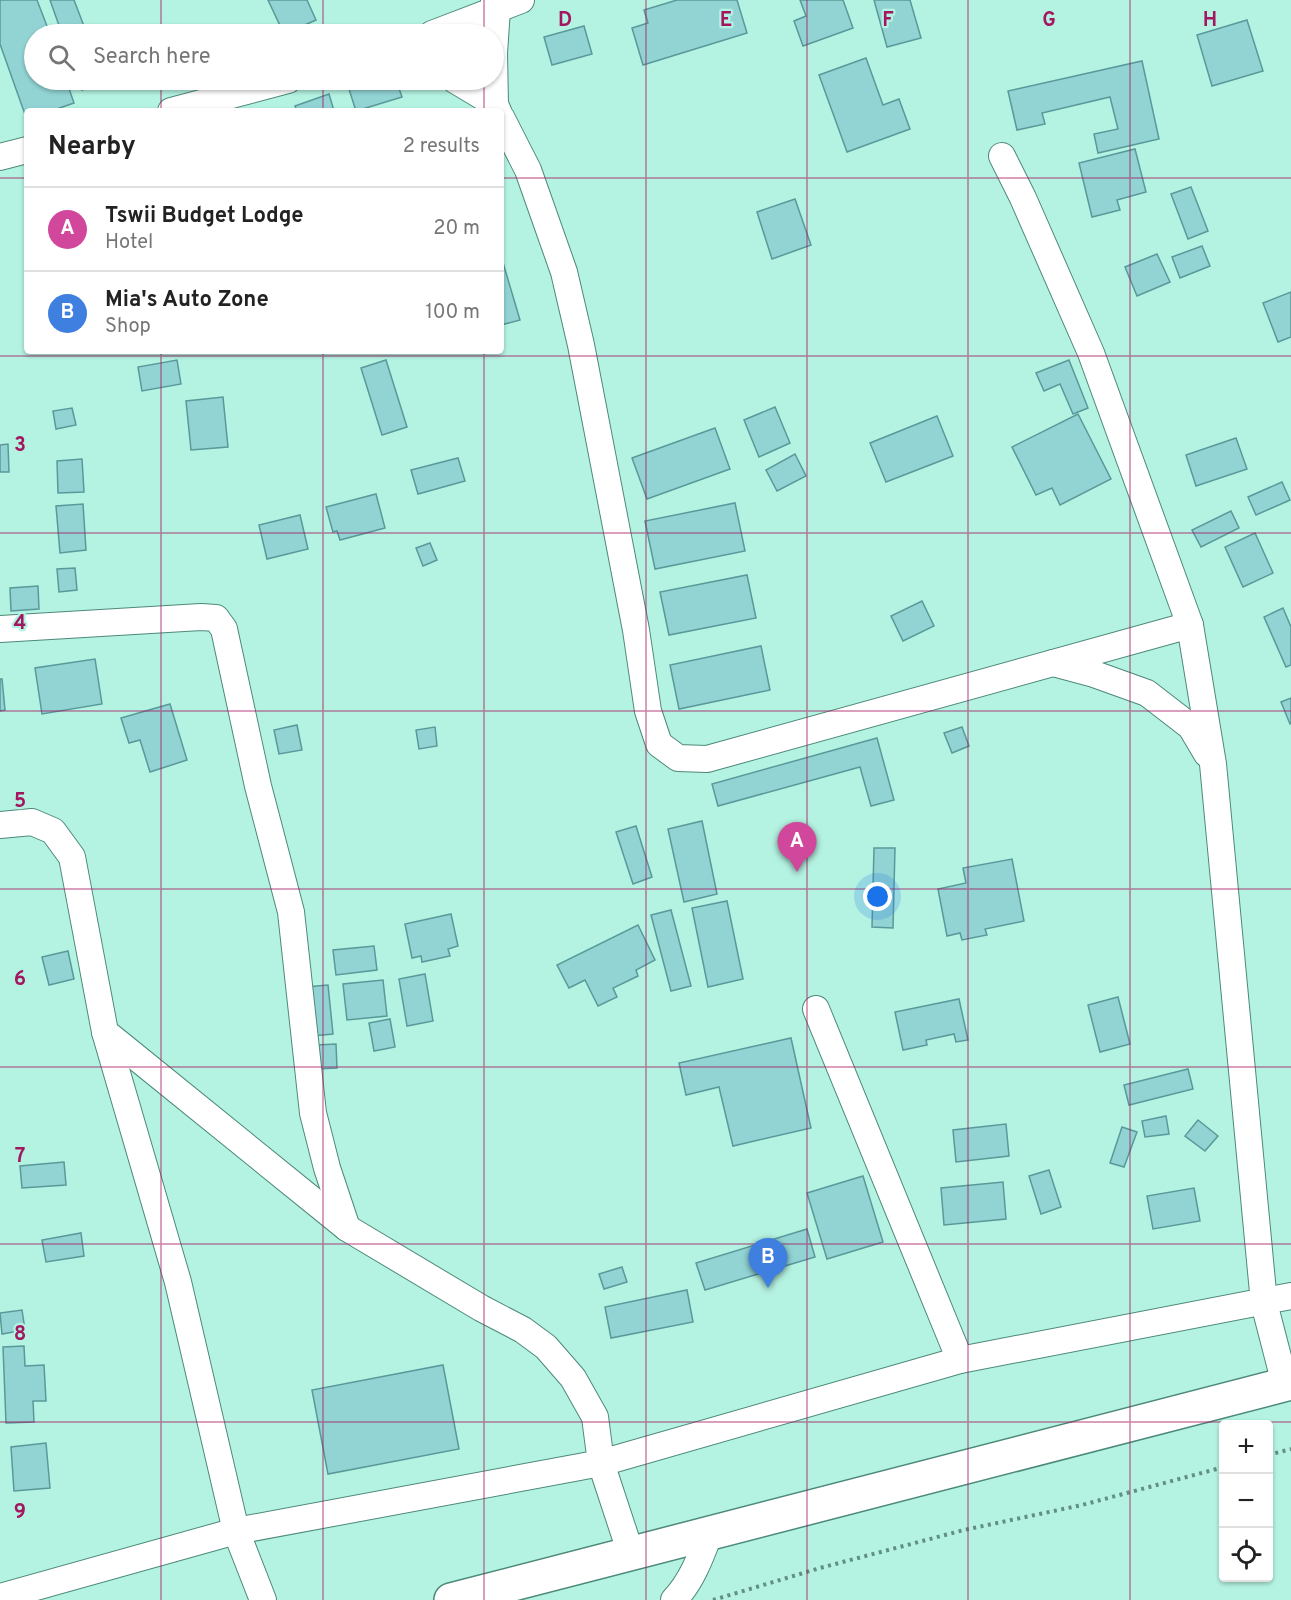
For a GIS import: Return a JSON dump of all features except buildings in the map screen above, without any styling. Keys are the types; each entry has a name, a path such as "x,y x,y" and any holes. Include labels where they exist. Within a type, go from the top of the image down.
{"street":[{"path":"453,24 495,4 521,0"},
{"path":"495,4 495,24"},
{"path":"182,108 250,90"},
{"path":"469,90 494,108"},
{"path":"497,90 498,108"},
{"path":"504,123 528,170 564,272 581,345 636,630 648,711 659,744 678,758 706,759 1190,625"},
{"path":"0,157 24,151"},
{"path":"451,1600 1288,1384 1264,1303 1213,764 1190,625 1091,353 1023,198 1002,156"},
{"path":"0,629 201,617 216,618 224,629 258,786 291,912 313,1113 327,1168 347,1228"},
{"path":"1052,663 1095,674 1147,693 1191,727 1213,764"},
{"path":"0,825 32,822 53,831 72,857 105,1032 178,1282 236,1531 262,1600"},
{"path":"816,1009 960,1360"},
{"path":"105,1032 347,1228 481,1308 523,1330 546,1347 573,1378 595,1417 601,1463 631,1554"},
{"path":"0,1597 236,1531 601,1463 960,1360 1291,1296"},
{"path":"674,1600 683,1590 698,1564 710,1532"}],"path":[{"path":"1273,1454 1291,1449"},
{"path":"713,1600 820,1568 942,1536 1082,1505 1219,1468"}],"place":[{"name":"Tswii Budget Lodge","path":"797,872"},
{"name":"Mia's Auto Zone","path":"768,1288"}]}
